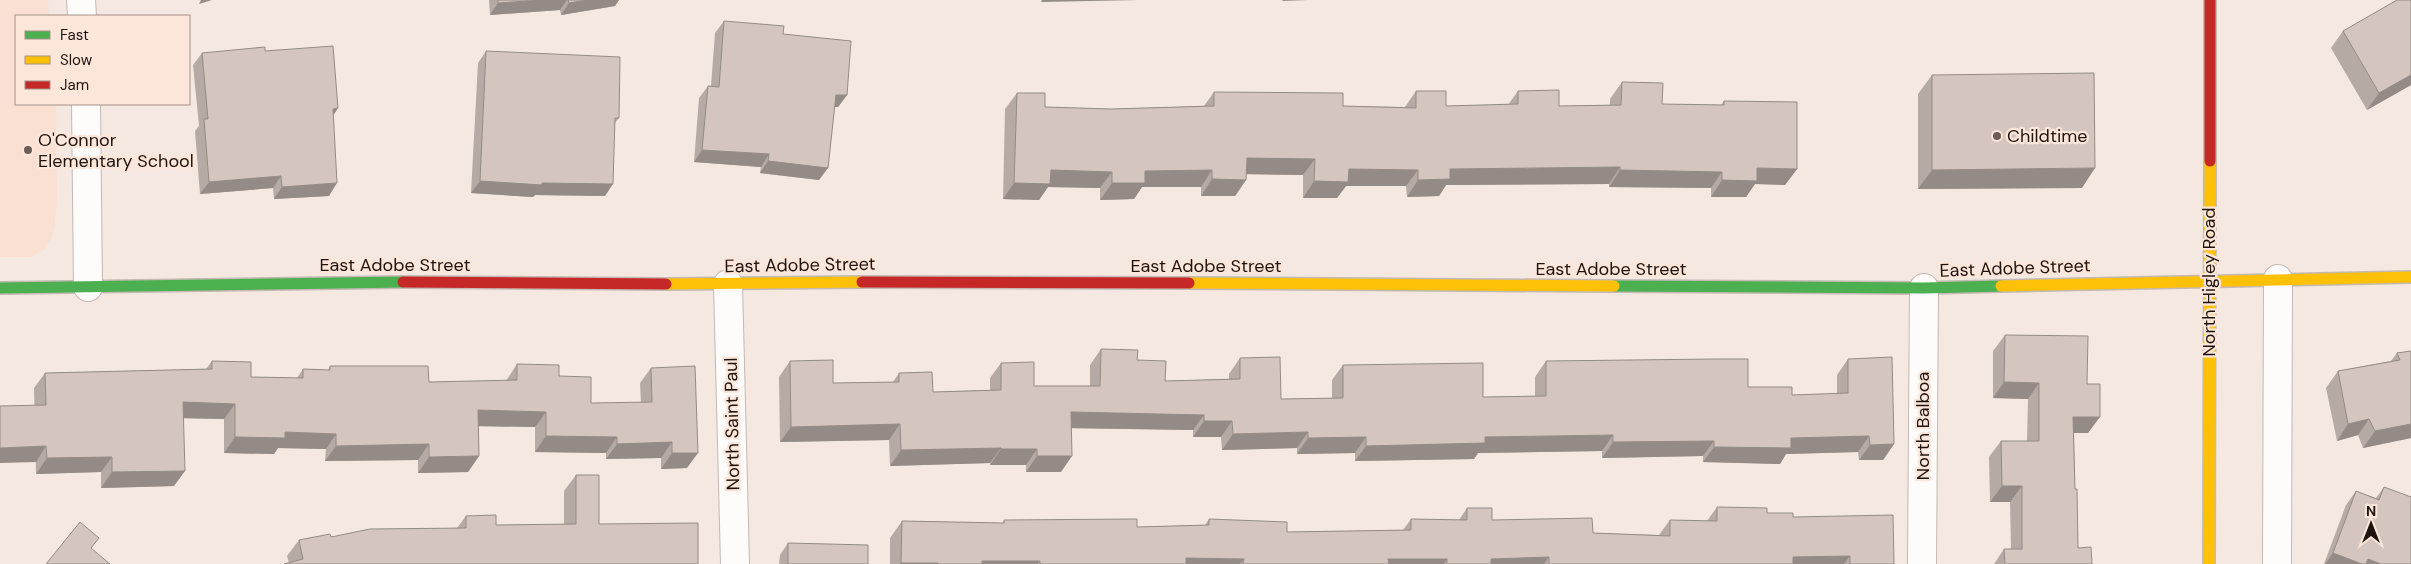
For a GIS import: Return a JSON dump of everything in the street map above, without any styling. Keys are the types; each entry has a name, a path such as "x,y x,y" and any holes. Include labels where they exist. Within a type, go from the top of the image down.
{"street":[{"path":"81,0 82,15"},
{"name":"North Higley Road","path":"2209,564 2210,0"},
{"path":"86,105 88,287"},
{"name":"East Adobe Street","path":"0,288 407,282 728,284 935,281 1924,288 2210,280 2411,277"},
{"path":"2277,564 2278,279"},
{"name":"North Saint Paul","path":"728,284 735,564"},
{"name":"North Balboa","path":"1922,564 1924,288"}],"shaded area":[{"name":"O'Connor Elementary School","path":"0,0 48,0 49,15 15,15 15,105 56,105 57,197 55,223 52,237 44,250 31,257 0,257"}],"building":[{"path":"498,0 542,0 498,3"},
{"path":"568,0 588,0 569,3"},
{"path":"2397,0 2411,0 2411,75 2379,93 2343,31"},
{"path":"724,21 784,26 783,34 851,41 847,95 836,95 828,168 768,161 769,154 702,150 708,86 719,87"},
{"path":"333,46 338,108 333,109 337,183 282,187 281,176 209,182 204,119 208,119 202,53 265,47 265,51"},
{"path":"486,51 620,57 619,118 615,118 613,184 542,183 542,185 480,181"},
{"name":"Childtime","path":"2094,73 2095,168 1932,170 1932,75"},
{"path":"1622,82 1663,83 1662,104 1724,105 1724,101 1797,102 1797,169 1757,168 1757,181 1722,180 1722,172 1620,170 1620,167 1450,169 1450,179 1418,180 1418,170 1349,169 1348,182 1314,181 1315,159 1247,158 1246,180 1212,179 1212,170 1145,171 1145,183 1112,183 1112,172 1051,170 1050,184 1014,183 1017,93 1045,93 1045,107 1111,109 1214,106 1214,92 1343,93 1343,106 1416,108 1416,91 1446,91 1446,106 1518,104 1518,91 1559,90 1559,106 1621,105"},
{"path":"2005,335 2088,336 2087,384 2100,384 2100,417 2073,417 2078,548 2091,547 2092,564 2005,564 2004,549 2022,549 2022,486 2002,486 2001,441 2039,441 2039,383 2004,382"},
{"path":"1101,349 1138,350 1137,360 1166,361 1165,381 1240,379 1240,358 1280,357 1281,399 1343,398 1343,365 1483,363 1483,397 1546,396 1546,361 1715,359 1748,359 1748,387 1792,387 1792,395 1848,393 1848,359 1892,357 1894,444 1870,445 1869,436 1791,438 1791,448 1714,447 1714,441 1613,442 1613,435 1485,437 1485,443 1366,446 1366,437 1308,438 1308,432 1233,434 1232,421 1204,421 1204,415 1071,412 1072,456 1037,456 1037,449 901,450 900,424 791,427 790,361 833,360 833,383 899,382 899,373 932,372 933,392 1001,390 1001,363 1034,362 1034,386 1100,386"},
{"path":"2411,351 2411,424 2375,431 2369,419 2348,424 2338,371 2400,360 2397,353"},
{"path":"212,361 251,362 251,377 303,378 303,369 330,370 330,366 428,366 429,382 517,380 517,364 559,365 559,376 591,377 591,403 652,402 651,368 695,366 698,453 672,453 672,442 617,444 617,437 546,436 546,412 478,410 479,456 429,457 429,444 336,446 336,434 285,432 285,438 235,437 235,404 183,402 185,471 112,472 112,457 47,458 46,446 0,448 0,406 46,405 45,373 212,369"},
{"path":"576,475 599,475 599,524 698,523 698,564 284,564 303,559 299,540 330,534 331,537 370,529 466,528 466,516 496,515 496,525 576,524"},
{"path":"2384,487 2411,497 2411,564 2381,564 2368,559 2366,564 2362,564 2333,553 2356,491 2379,500"},
{"path":"1717,507 1767,508 1767,513 1793,513 1793,517 1893,515 1894,564 1850,564 1850,556 1793,557 1793,564 1549,564 1549,557 1491,559 1491,564 1447,564 1447,559 1388,559 1389,564 1243,564 1244,559 1186,558 1186,564 1040,564 1040,561 982,561 982,564 901,563 902,521 1004,523 1004,520 1137,519 1137,527 1209,525 1209,519 1287,522 1287,532 1411,530 1411,519 1467,520 1467,508 1492,508 1492,520 1592,518 1593,533 1670,536 1670,520 1717,521"},
{"path":"80,522 99,538 91,548 110,564 46,564"},
{"path":"788,543 868,545 868,564 788,564"}],"traffic: fast":[{"path":"0,288 403,282"},
{"path":"1614,286 1924,288 2001,286"}],"traffic: slow":[{"path":"2209,564 2210,161"},
{"path":"2001,286 2411,277"},
{"path":"666,284 862,282"},
{"path":"1189,283 1614,286"}],"traffic: jam":[{"path":"2210,0 2210,161"},
{"path":"403,282 666,284"},
{"path":"862,282 1189,283"}],"place":[{"name":"Childtime","path":"1997,136"},
{"name":"O'Connor Elementary School","path":"28,150"}]}
